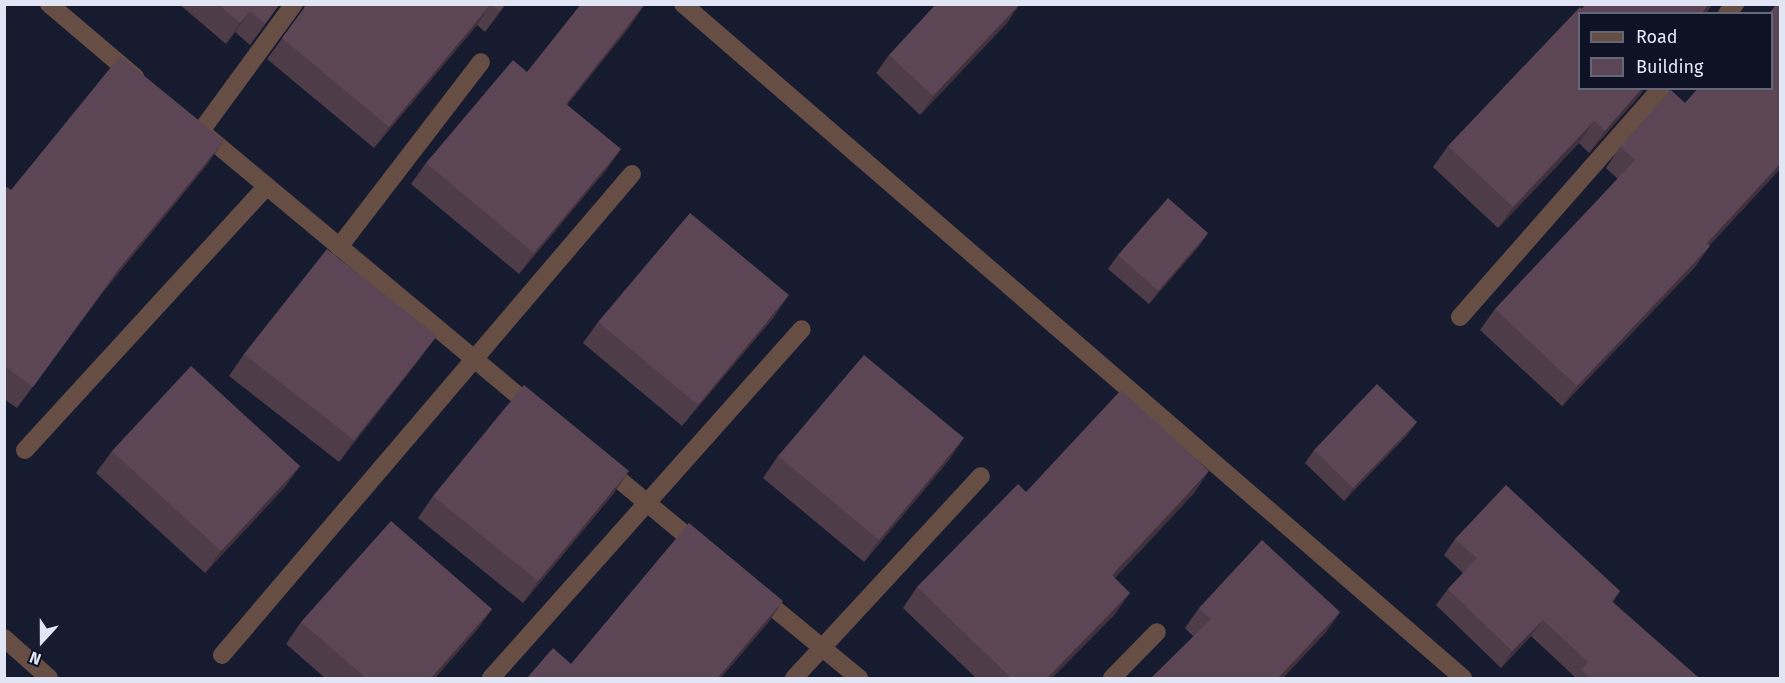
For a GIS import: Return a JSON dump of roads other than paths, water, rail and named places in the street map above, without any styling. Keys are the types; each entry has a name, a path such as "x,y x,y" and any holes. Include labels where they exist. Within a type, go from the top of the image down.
{"street":[{"path":"49,4 147,86"},
{"path":"201,131 294,4"},
{"path":"684,4 1463,678"},
{"path":"339,247 481,62"},
{"path":"1460,317 1659,90"},
{"path":"183,116 547,420"},
{"path":"222,655 632,174"},
{"path":"25,450 267,186"},
{"path":"491,678 802,329"},
{"path":"592,458 712,556"},
{"path":"794,678 981,476"},
{"path":"748,587 859,678"},
{"path":"1112,678 1157,632"},
{"path":"4,638 49,678"}]}
